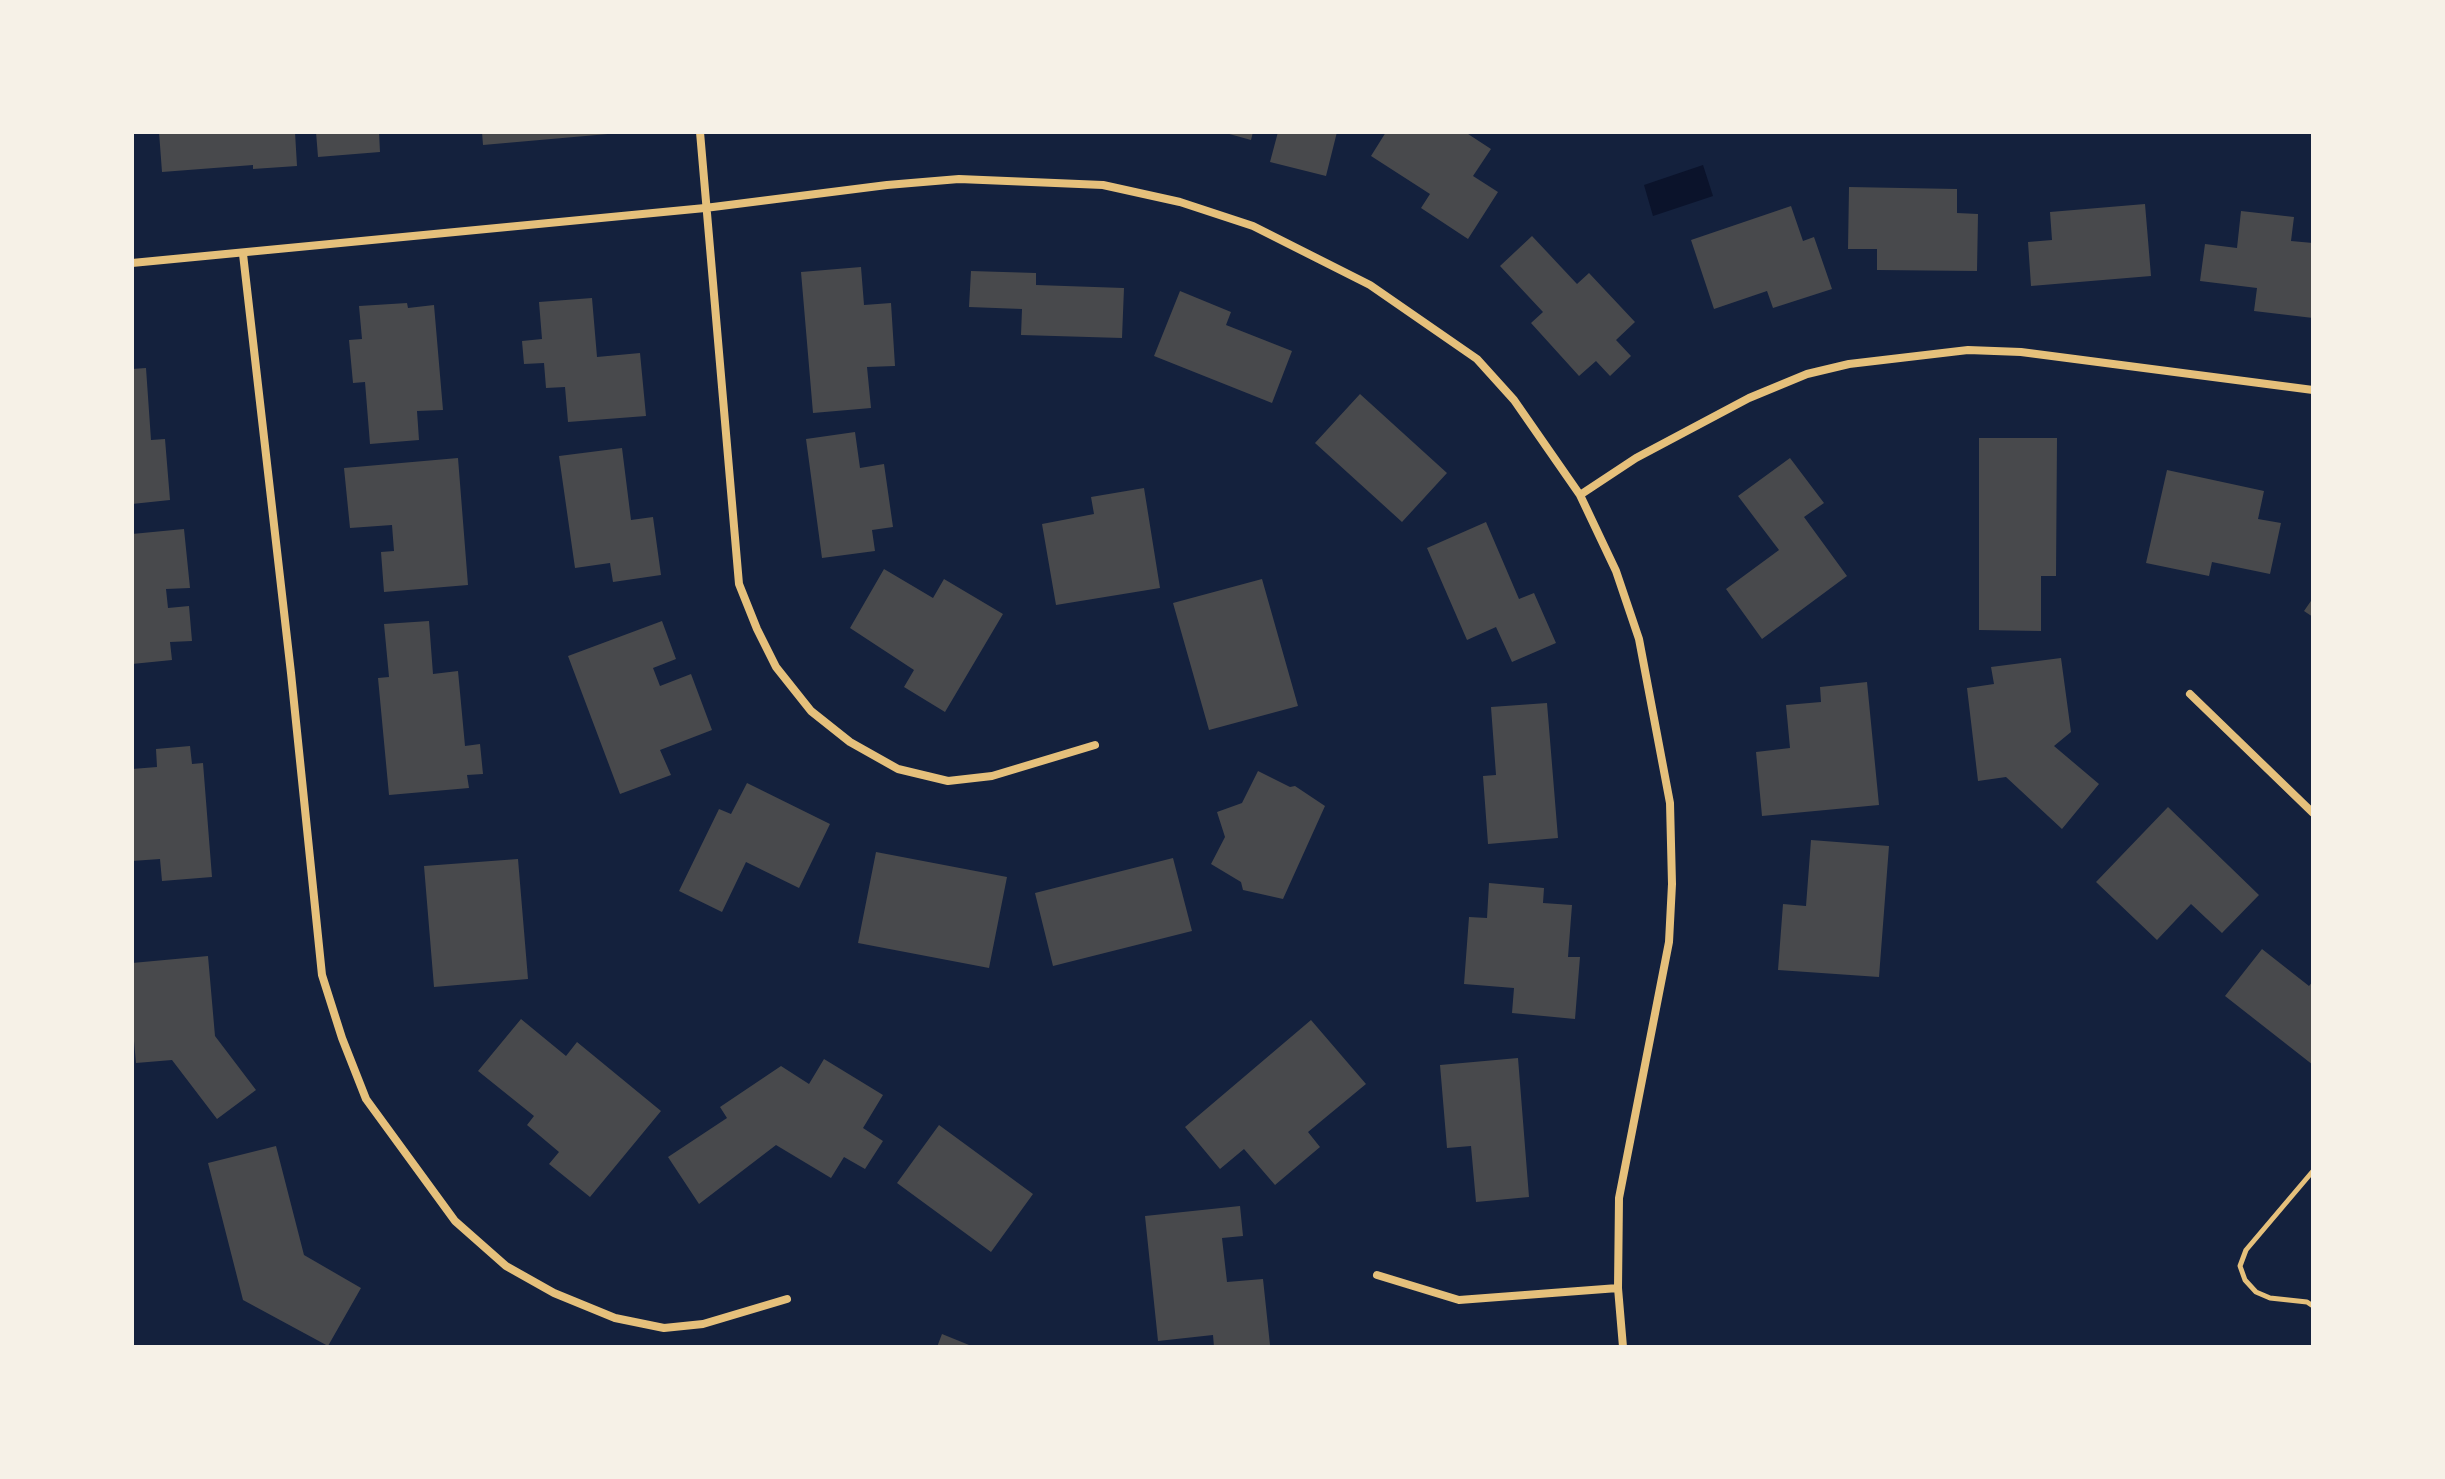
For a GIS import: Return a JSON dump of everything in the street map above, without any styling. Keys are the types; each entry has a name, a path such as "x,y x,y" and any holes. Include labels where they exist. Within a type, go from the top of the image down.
{"street":[{"path":"700,132 739,584 776,667 811,711 850,742 898,769 948,781 992,776 1095,745"},
{"path":"132,263 705,208 959,179 1103,185 1180,202 1253,226 1370,285 1477,359 1514,400 1580,495 1616,571 1639,639 1670,803 1672,884 1669,942 1619,1198 1618,1288 1623,1347"},
{"path":"243,254 322,975 366,1099 455,1221 506,1266 554,1293 615,1318 664,1328 703,1324 787,1299"},
{"path":"1580,495 1636,458 1749,398 1807,374 1849,364 1968,350 2021,352 2313,390"},
{"path":"2190,694 2313,813"},
{"path":"1377,1275 1459,1300 1618,1288"}],"path":[{"path":"2313,1171 2246,1250 2240,1266 2245,1280 2256,1292 2270,1298 2307,1302 2313,1306"}],"water":[{"path":"1703,165 1713,196 1653,216 1644,185"}],"building":[{"path":"159,132 295,132 297,166 253,169 253,165 162,172"},
{"path":"316,132 379,132 380,152 318,157"},
{"path":"482,132 608,132 608,134 483,145"},
{"path":"1222,132 1253,132 1251,140"},
{"path":"1278,132 1337,132 1326,176 1270,162"},
{"path":"1386,132 1465,132 1491,149 1473,176 1498,192 1468,239 1421,208 1430,194 1371,156"},
{"path":"1849,187 1957,189 1957,213 1978,214 1977,271 1877,270 1877,249 1848,249"},
{"path":"2145,204 2151,276 2031,286 2028,242 2052,240 2050,212"},
{"path":"1791,206 1803,241 1814,237 1832,289 1773,308 1767,291 1714,309 1691,240"},
{"path":"2241,211 2294,217 2291,241 2313,243 2313,318 2254,311 2257,288 2200,281 2205,244 2237,248"},
{"path":"1532,236 1577,284 1589,273 1635,322 1616,340 1631,356 1610,376 1596,361 1579,376 1531,323 1543,312 1500,266"},
{"path":"861,267 864,305 891,303 895,366 867,367 871,408 813,413 801,272"},
{"path":"971,271 1036,273 1036,285 1124,288 1122,338 1021,335 1022,309 969,307"},
{"path":"1180,291 1231,312 1226,325 1292,351 1272,403 1154,356"},
{"path":"592,298 597,357 640,353 646,416 568,422 565,387 546,388 544,363 524,364 522,341 542,339 539,302"},
{"path":"407,303 408,308 434,305 443,410 417,411 419,440 370,444 365,382 353,383 349,340 362,339 359,306"},
{"path":"146,368 151,440 165,439 170,500 132,504 132,369"},
{"path":"1360,394 1447,473 1402,522 1315,443"},
{"path":"855,432 860,468 884,464 893,527 872,530 875,551 822,558 806,439"},
{"path":"1979,438 2057,438 2056,576 2041,576 2041,631 1979,630"},
{"path":"622,448 631,520 653,517 661,575 613,582 610,563 575,568 559,456"},
{"path":"458,458 468,585 384,592 381,552 394,551 392,525 350,528 344,468"},
{"path":"1790,458 1824,503 1804,517 1847,576 1762,639 1726,589 1779,550 1738,496"},
{"path":"2167,470 2264,491 2258,519 2281,523 2270,574 2212,562 2209,576 2146,563"},
{"path":"1144,488 1160,588 1056,605 1042,524 1094,514 1091,497"},
{"path":"1486,522 1519,599 1534,593 1556,643 1512,662 1496,627 1467,640 1427,548"},
{"path":"184,529 190,588 166,589 168,608 189,606 192,641 170,642 172,660 132,664 132,534"},
{"path":"884,569 933,598 944,579 1003,614 945,712 904,687 914,670 850,628"},
{"path":"1262,579 1298,706 1209,730 1173,603"},
{"path":"2313,598 2313,617 2304,611"},
{"path":"429,621 433,674 458,671 465,746 480,744 483,774 467,775 469,788 389,795 378,678 389,677 384,624"},
{"path":"662,621 676,659 653,668 660,686 691,674 712,730 660,750 671,775 620,794 568,656"},
{"path":"2061,658 2071,732 2054,746 2099,784 2062,829 2006,777 1978,781 1967,688 1994,684 1991,667"},
{"path":"1867,682 1879,805 1762,816 1756,752 1790,748 1786,705 1821,702 1820,687"},
{"path":"1547,703 1558,838 1488,844 1483,776 1496,775 1491,707"},
{"path":"190,746 192,764 203,763 212,877 162,881 160,859 132,861 132,769 157,767 156,749"},
{"path":"1258,771 1290,787 1295,786 1325,806 1283,899 1243,890 1241,882 1211,864 1225,837 1217,812 1242,803"},
{"path":"747,783 830,824 799,888 746,862 722,912 679,891 719,809 731,814"},
{"path":"2168,807 2259,895 2222,933 2191,904 2157,940 2096,882"},
{"path":"1811,840 1889,846 1879,977 1778,970 1783,904 1806,906"},
{"path":"876,852 1007,877 989,968 858,943"},
{"path":"1173,858 1192,931 1053,966 1035,893"},
{"path":"518,859 528,979 434,987 424,866"},
{"path":"1489,883 1544,888 1543,903 1572,905 1568,957 1580,957 1575,1019 1512,1013 1514,988 1464,984 1469,917 1487,918"},
{"path":"2262,949 2309,986 2313,981 2313,1065 2225,996"},
{"path":"208,956 215,1036 256,1090 217,1119 172,1060 136,1063 132,1019 132,963"},
{"path":"521,1019 566,1056 577,1042 661,1111 590,1197 549,1164 559,1152 527,1125 534,1116 478,1071"},
{"path":"1311,1020 1366,1084 1308,1132 1320,1147 1275,1185 1244,1149 1220,1169 1185,1127"},
{"path":"1518,1058 1529,1197 1476,1202 1471,1146 1447,1148 1440,1065"},
{"path":"824,1059 883,1095 863,1128 883,1141 865,1169 844,1157 831,1178 776,1145 699,1204 668,1157 727,1118 720,1107 781,1066 809,1084"},
{"path":"939,1125 1033,1194 991,1252 897,1183"},
{"path":"276,1146 304,1255 361,1288 328,1346 243,1300 208,1163"},
{"path":"1240,1206 1243,1236 1222,1238 1227,1282 1263,1279 1270,1345 1214,1347 1213,1335 1158,1341 1145,1216"},
{"path":"942,1334 974,1347 937,1347"}]}
